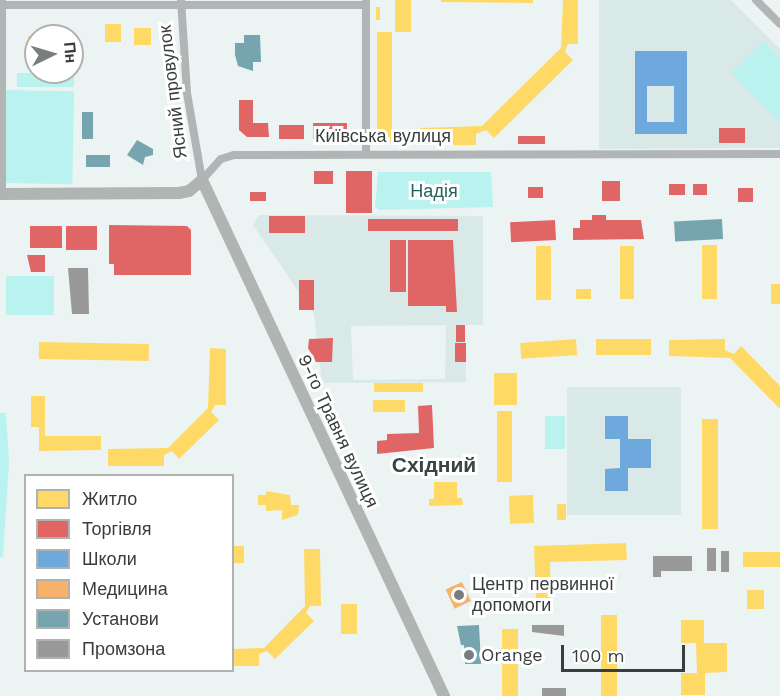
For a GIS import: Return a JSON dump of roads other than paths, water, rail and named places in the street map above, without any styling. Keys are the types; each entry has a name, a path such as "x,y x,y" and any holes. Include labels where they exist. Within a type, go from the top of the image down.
{"street":[{"path":"756,0 780,24"},
{"path":"1,194 1,3 366,3 366,154"},
{"name":"Ясний провулок","path":"181,3 194,148 202,180"},
{"name":"Київська вулиця","path":"1,194 178,193 189,191 221,159 234,155 780,154"},
{"name":"9-го Травня вулиця","path":"202,180 444,696"}],"place":[{"name":"Центр первинної допомоги","path":"459,595"},
{"name":"Orange","path":"469,655"}],"district":[{"name":"Східний","path":"434,465"}],"park label":[{"name":"Надія","path":"434,191"}]}
